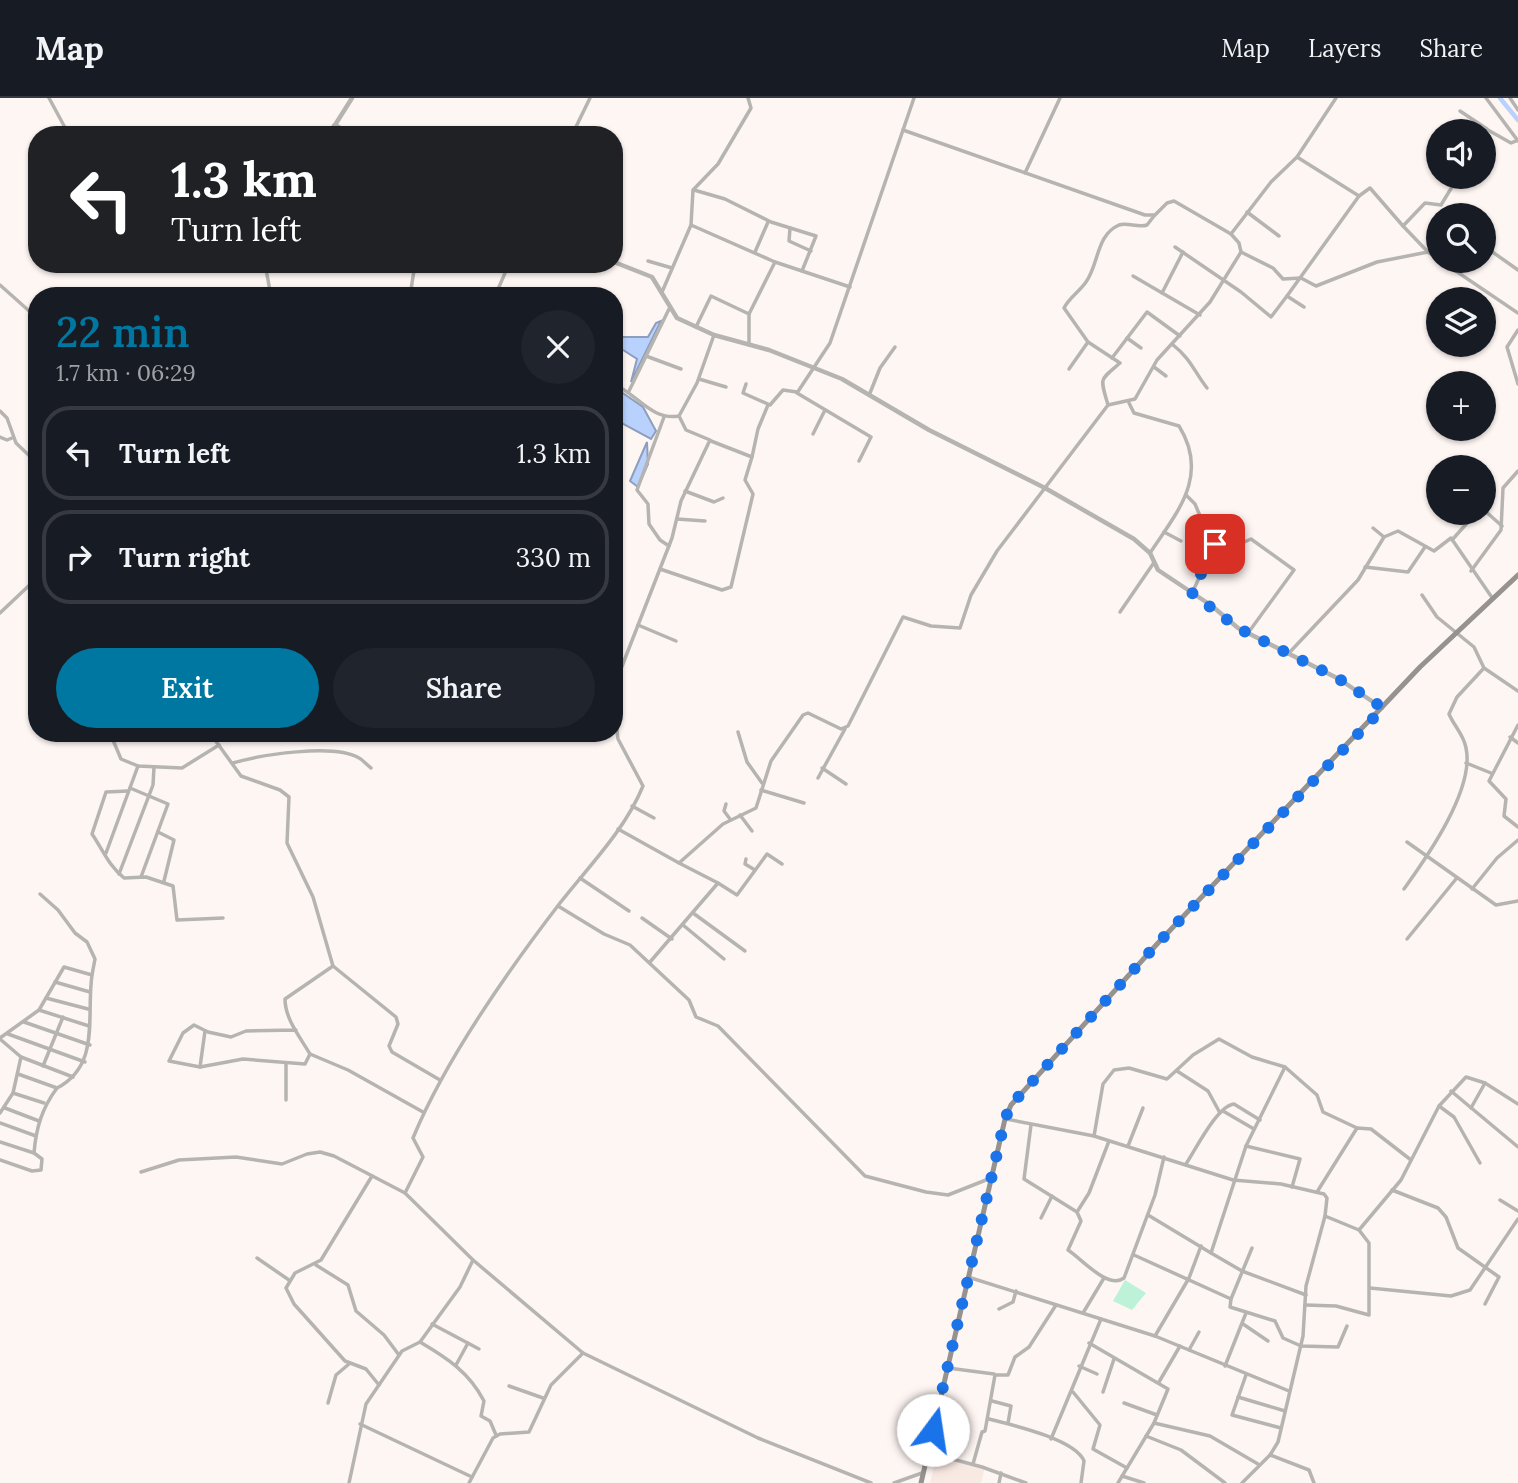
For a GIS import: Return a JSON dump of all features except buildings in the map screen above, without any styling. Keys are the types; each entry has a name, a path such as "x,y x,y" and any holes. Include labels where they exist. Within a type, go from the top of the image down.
{"main road":[{"path":"921,1483 1005,1119 1015,1101 1158,943 1454,632 1517,578"}],"street":[{"path":"49,98 64,126"},
{"path":"335,125 352,98"},
{"path":"576,126 590,98"},
{"path":"662,292 691,225 693,190 726,152 752,103 748,98"},
{"path":"797,392 830,343 914,98"},
{"path":"1024,173 1059,98"},
{"path":"1231,234 1247,212 1297,157 1336,98"},
{"path":"1486,98 1518,140 1511,143 1496,135"},
{"path":"1510,98 1518,110"},
{"path":"1460,111 1472,119"},
{"path":"903,130 1140,214 1155,215"},
{"path":"1297,157 1359,197"},
{"path":"1175,247 1241,292 1271,317 1359,197 1370,188 1426,250"},
{"path":"1403,226 1425,203 1441,205 1451,189"},
{"path":"693,190 725,199 768,221 816,236 802,271"},
{"path":"818,778 902,618 938,628 961,628 971,595 988,565 1045,488 1108,405 1135,399 1154,367 1200,315 1241,252 1239,243 1231,234 1174,201 1167,202 1147,225 1122,224 1111,231 1101,241 1095,267 1086,282 1065,305 1065,311 1088,342 1119,365 1104,374 1101,381 1108,405"},
{"path":"1247,212 1279,236"},
{"path":"755,252 768,221"},
{"path":"691,225 775,262 850,287"},
{"path":"790,229 789,241 811,251"},
{"path":"1162,293 1183,252"},
{"path":"1241,252 1273,268 1283,279 1301,278 1319,286 1377,262 1426,252"},
{"path":"1496,254 1518,270"},
{"path":"648,261 672,268"},
{"path":"749,345 749,314 775,262"},
{"path":"623,265 649,275 677,318 714,335 816,366 870,393 929,430 1045,488 1134,539 1150,553 1153,564 1248,633 1339,679 1383,708"},
{"path":"1464,273 1518,313"},
{"path":"1133,276 1200,315"},
{"path":"0,285 28,310"},
{"path":"696,327 711,296 749,314"},
{"path":"1287,296 1304,307"},
{"path":"629,391 669,309"},
{"path":"1112,358 1147,312 1180,336"},
{"path":"1518,330 1507,347 1518,384"},
{"path":"680,416 699,379 714,335"},
{"path":"1127,338 1142,348"},
{"path":"1069,369 1088,342"},
{"path":"1172,344 1195,365 1198,376 1208,388"},
{"path":"870,393 880,368 895,347"},
{"path":"646,356 681,369"},
{"path":"1154,367 1166,376"},
{"path":"699,379 726,387"},
{"path":"746,384 743,393 768,405"},
{"path":"623,388 654,414 664,418 680,416"},
{"path":"660,569 722,590 731,587 753,494 745,480 758,429 768,405 783,390 797,392 871,437 859,461"},
{"path":"1129,402 1134,413 1174,423 1181,430 1192,473 1186,495 1150,553"},
{"path":"813,434 825,410"},
{"path":"0,411 7,418 12,438 28,454"},
{"path":"680,416 686,430 752,457"},
{"path":"664,418 637,490 648,503 649,524 669,546"},
{"path":"0,437 8,440 12,438"},
{"path":"623,662 669,546 685,491 710,440"},
{"path":"1471,571 1502,526 1503,488 1518,471"},
{"path":"685,491 714,502 723,498"},
{"path":"1186,495 1195,504 1211,542 1215,544"},
{"path":"677,519 705,522"},
{"path":"1496,521 1502,526"},
{"path":"1452,540 1465,525"},
{"path":"1373,528 1384,537"},
{"path":"1288,654 1358,580 1384,537 1401,531 1436,551 1449,538 1452,540"},
{"path":"1164,533 1181,541"},
{"path":"1192,593 1215,544 1220,542 1233,547 1251,539 1294,570 1248,633"},
{"path":"1452,540 1493,599"},
{"path":"1366,567 1408,572 1425,547"},
{"path":"1120,612 1153,564"},
{"path":"0,613 28,587"},
{"path":"1422,595 1437,617 1474,647 1484,668 1518,691"},
{"path":"638,625 676,641"},
{"path":"1404,889 1427,857 1454,809 1467,749 1450,714 1457,697 1484,668"},
{"path":"679,863 730,819 756,808 762,784 776,752 804,714 845,729"},
{"path":"1518,725 1489,781 1506,799 1503,813 1518,827"},
{"path":"738,732 747,762 762,784"},
{"path":"1510,737 1518,743"},
{"path":"114,742 121,759 138,766 154,767 185,767 219,745"},
{"path":"217,742 244,778 280,790 289,797 287,843 313,897 333,966 396,1017 398,1024 389,1046 392,1052 440,1080"},
{"path":"405,1193 423,1157 413,1138 440,1080 558,906 618,829 643,783 620,742"},
{"path":"233,763 268,753 330,752 358,757 371,768"},
{"path":"1466,763 1492,774"},
{"path":"106,853 138,766"},
{"path":"119,874 149,795 154,767"},
{"path":"822,768 845,784"},
{"path":"141,877 168,804 129,790 105,794 92,835 106,853 108,864 127,879 141,877 164,881 175,889 177,920 223,918"},
{"path":"761,790 804,803"},
{"path":"726,804 724,811 730,819"},
{"path":"632,806 654,818"},
{"path":"740,815 752,831"},
{"path":"618,829 737,895 767,854 782,864"},
{"path":"158,832 174,840 164,881"},
{"path":"1472,889 1497,858 1518,840"},
{"path":"1406,842 1496,905 1518,901"},
{"path":"746,859 745,864 755,870"},
{"path":"580,878 629,911"},
{"path":"1407,939 1456,878"},
{"path":"649,963 718,883"},
{"path":"34,1153 39,1121 45,1104 57,1088 85,1062 90,1045 89,1009 95,959 88,942 75,933 58,910 40,894"},
{"path":"558,906 604,934 625,942 649,963 689,1000 698,1018 718,1026 865,1176 948,1195 992,1178"},
{"path":"693,913 745,951"},
{"path":"642,918 672,939"},
{"path":"683,925 724,959"},
{"path":"73,1076 21,1058 0,1039 39,1010 65,966 92,975"},
{"path":"333,966 285,999 287,1015 310,1054 348,1070 423,1113"},
{"path":"55,982 90,992"},
{"path":"46,998 89,1009"},
{"path":"39,1010 89,1026"},
{"path":"44,1066 63,1017"},
{"path":"24,1022 90,1045"},
{"path":"296,1030 250,1031 230,1037 205,1031 199,1026 189,1027 169,1058 172,1062 200,1067 243,1059 305,1064 310,1054"},
{"path":"200,1067 205,1031"},
{"path":"8,1034 85,1062"},
{"path":"1094,1136 1103,1084 1114,1070 1129,1068 1164,1080 1193,1055 1219,1039 1252,1057 1285,1067 1317,1095 1323,1112 1356,1128 1371,1129 1411,1160"},
{"path":"0,1112 13,1093 21,1058"},
{"path":"286,1064 286,1100"},
{"path":"1211,1252 1225,1218 1233,1180 1246,1146 1285,1067"},
{"path":"1177,1071 1208,1091 1221,1112 1254,1129"},
{"path":"18,1074 57,1088"},
{"path":"1359,1230 1392,1190 1439,1106 1467,1077 1486,1083 1518,1104"},
{"path":"1471,1108 1486,1083"},
{"path":"1451,1091 1518,1147"},
{"path":"13,1093 45,1104"},
{"path":"1186,1164 1221,1112 1234,1104 1260,1120"},
{"path":"1439,1106 1454,1118 1480,1163"},
{"path":"5,1108 39,1121"},
{"path":"1128,1146 1143,1108"},
{"path":"1005,1119 1094,1136 1233,1180 1292,1187 1326,1196 1325,1216 1306,1295 1301,1346 1277,1446 1242,1483"},
{"path":"0,1123 36,1136"},
{"path":"1031,1125 1024,1179 1077,1212 1080,1223 1067,1248 1104,1278 1120,1282 1134,1255 1164,1157"},
{"path":"1317,1192 1356,1128"},
{"path":"1077,1212 1089,1193 1109,1141"},
{"path":"0,1142 34,1153 43,1164 37,1172 0,1160"},
{"path":"1246,1146 1300,1159 1292,1187"},
{"path":"141,1172 179,1160 236,1157 282,1164 307,1153 320,1152 334,1156 405,1193 473,1260 583,1353 758,1438 871,1483"},
{"path":"372,1176 316,1265 295,1273 286,1288 294,1304 349,1364 366,1369 379,1385"},
{"path":"1392,1190 1438,1208 1446,1217 1458,1248 1500,1279 1485,1304"},
{"path":"1041,1218 1052,1196"},
{"path":"1500,1200 1518,1211"},
{"path":"1148,1215 1242,1271 1306,1295"},
{"path":"1305,1305 1336,1306 1367,1315 1370,1288 1369,1243 1359,1230 1325,1216"},
{"path":"1370,1288 1451,1296 1470,1290 1518,1219"},
{"path":"1155,1336 1188,1278 1201,1246"},
{"path":"1252,1248 1230,1307 1275,1321 1283,1338 1301,1346 1338,1347 1347,1326"},
{"path":"1134,1255 1231,1300"},
{"path":"257,1258 289,1280"},
{"path":"349,1483 366,1404 399,1355 407,1347 420,1342 460,1287 473,1260"},
{"path":"316,1265 351,1288 356,1311 384,1335 399,1355"},
{"path":"968,1277 1155,1336 1290,1392"},
{"path":"1083,1313 1104,1278"},
{"path":"999,1309 1013,1302 1016,1291"},
{"path":"948,1368 1008,1375 1014,1357 1029,1347 1056,1305"},
{"path":"1225,1366 1246,1313"},
{"path":"1051,1439 1073,1392 1079,1366 1101,1318"},
{"path":"432,1324 479,1349"},
{"path":"1243,1324 1268,1341"},
{"path":"1189,1350 1199,1332"},
{"path":"420,1342 456,1365 470,1378 484,1401 481,1416 490,1421 496,1435"},
{"path":"456,1365 468,1343"},
{"path":"1089,1343 1168,1389 1154,1423 1118,1483"},
{"path":"1159,1382 1180,1346"},
{"path":"496,1435 528,1432 536,1423 543,1398 551,1385 583,1353"},
{"path":"1103,1392 1114,1359"},
{"path":"328,1403 336,1375 349,1364"},
{"path":"1079,1366 1097,1374"},
{"path":"973,1464 988,1418 995,1374"},
{"path":"1246,1375 1232,1415 1281,1428"},
{"path":"509,1386 543,1398"},
{"path":"1073,1392 1100,1425 1093,1449 1084,1458 1081,1483"},
{"path":"1238,1397 1285,1411"},
{"path":"992,1401 1011,1406 1008,1423"},
{"path":"1124,1403 1157,1416"},
{"path":"988,1418 1077,1449 1084,1458"},
{"path":"1154,1423 1210,1436 1258,1464"},
{"path":"360,1424 472,1477"},
{"path":"469,1483 496,1435"},
{"path":"1146,1436 1181,1450 1225,1483"},
{"path":"1093,1449 1127,1468"},
{"path":"930,1453 973,1464 1026,1483"},
{"path":"1270,1455 1309,1470 1314,1483"},
{"path":"894,1483 924,1472"},
{"path":"999,1483 1001,1473"},
{"path":"1122,1476 1144,1483"}],"shaded area":[{"path":"936,1457 985,1467 981,1483 930,1483"}],"green space":[{"path":"1125,1280 1146,1293 1132,1310 1113,1301"}],"water":[{"path":"661,321 631,382 637,359 623,350 623,337 648,337 656,323"},
{"path":"623,393 643,407 656,431 651,439 623,424"},
{"path":"647,442 648,464 638,487 630,481"}],"waterway":[{"path":"1500,98 1518,120"}],"route":[{"path":"933,1430 1005,1119 1011,1105 1158,943 1383,708 1339,679 1238,628 1217,609 1192,593 1215,544"}]}
